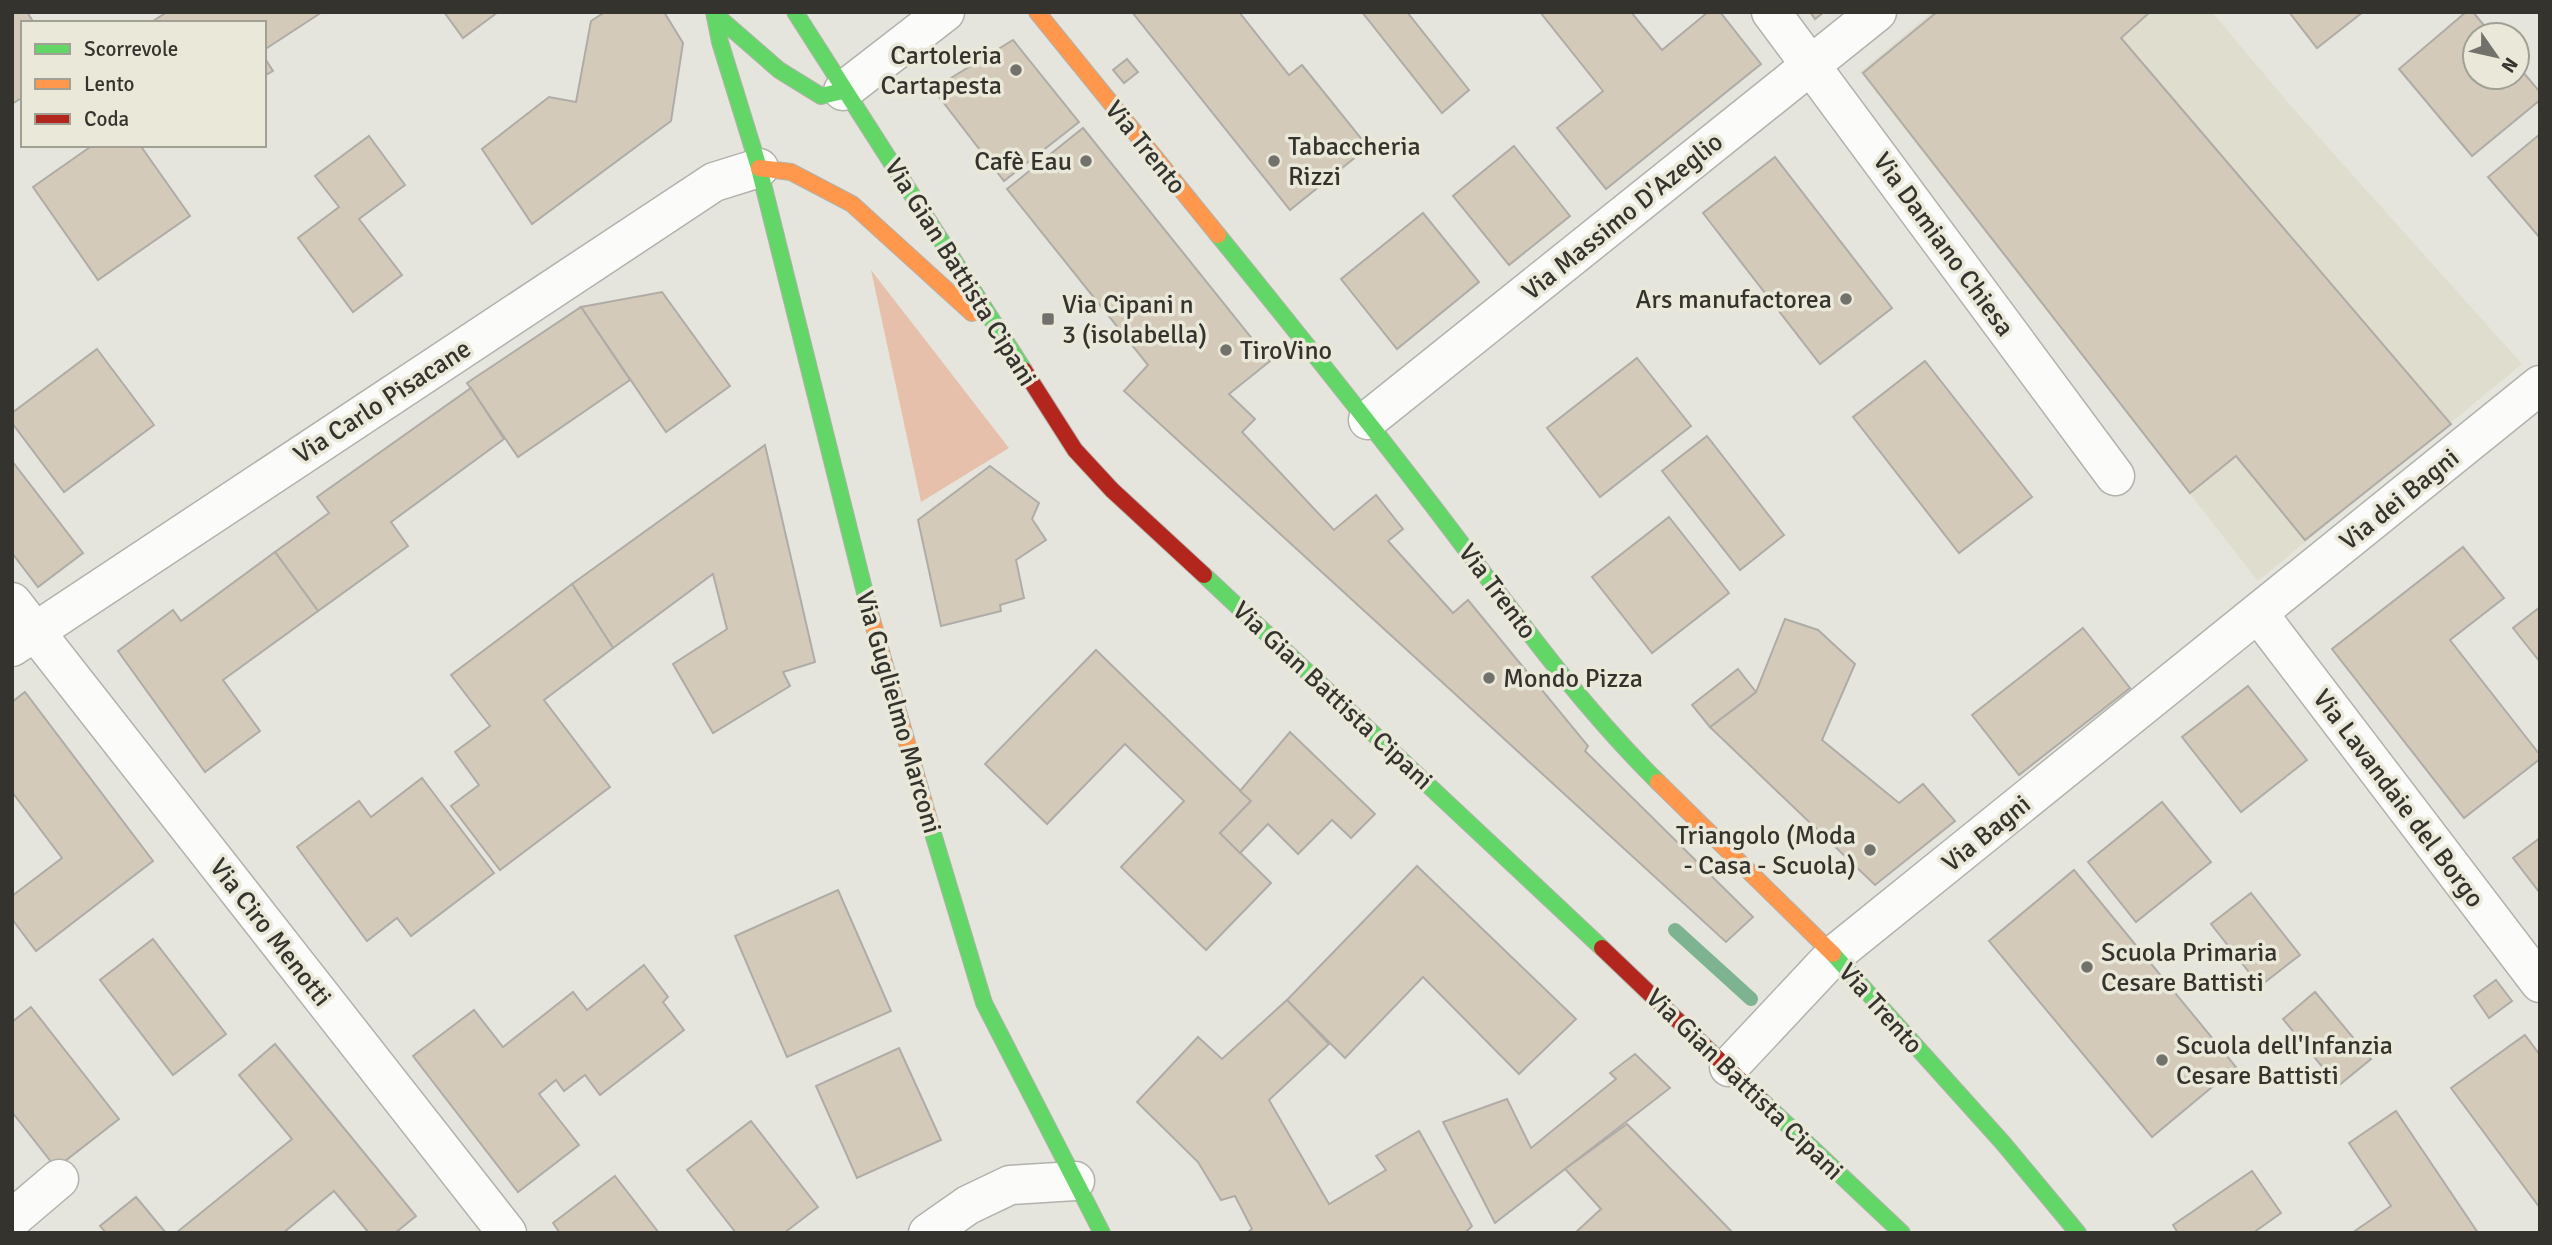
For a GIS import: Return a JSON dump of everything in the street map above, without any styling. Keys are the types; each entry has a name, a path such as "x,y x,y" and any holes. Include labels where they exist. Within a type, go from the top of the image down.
{"main road":[{"path":"715,14 779,70 821,96 843,91 794,12"},
{"name":"Via Trento","path":"1037,12 1368,420 1559,671 1623,747 1834,955 2003,1143 2078,1233"},
{"name":"Via Guglielmo Marconi","path":"715,14 720,42 759,168 889,687 984,1003 1102,1233"},
{"name":"Via Gian Battista Cipani","path":"843,91 919,203 1075,450 1112,490 1902,1233"},
{"path":"759,168 790,172 852,204 1007,345"}],"street":[{"path":"843,91 945,12"},
{"name":"Via Damiano Chiesa","path":"1771,12 2115,476"},
{"name":"Via Massimo D'Azeglio","path":"1368,420 1877,12"},
{"name":"Via Carlo Pisacane","path":"20,626 714,182 759,168"},
{"name":"Via dei Bagni","path":"2258,613 2540,385"},
{"name":"Via Bagni","path":"1729,1068 1834,955 2258,613"},
{"name":"Via Lavandaie del Borgo","path":"2258,613 2540,983"},
{"name":"Via Ciro Menotti","path":"20,626 507,1233"},
{"path":"12,1219 59,1179"},
{"path":"928,1233 968,1205 1010,1185 1075,1181"}],"shaded area":[{"path":"1932,12 2212,12 2290,105 2522,364 2258,581 1860,72"},
{"path":"871,270 1009,448 921,502"}],"building":[{"path":"12,12 27,12 33,21 21,21 21,98 12,104"},
{"path":"167,12 322,12 266,49 266,21 153,21"},
{"path":"444,12 498,12 463,38"},
{"path":"605,12 664,12 683,43 671,121 532,224 482,149 549,97 576,102 591,21"},
{"path":"1132,12 1239,12 1289,75 1302,65 1368,147 1290,210"},
{"path":"1362,12 1407,12 1469,90 1442,113"},
{"path":"1540,12 1631,12 1662,50 1708,12 1720,12 1761,64 1606,189 1557,128 1603,91"},
{"path":"1810,12 1824,12 1815,19"},
{"path":"1937,12 2150,12 2121,38 2451,424 2305,540 2236,456 2190,493 1863,73"},
{"path":"2289,12 2363,12 2317,48"},
{"path":"2466,12 2473,12 2480,21 2461,21 2461,91 2531,91 2531,81 2540,92 2540,100 2472,156 2399,69"},
{"path":"1013,40 1079,122 1004,181 933,89"},
{"path":"1127,59 1138,72 1124,83 1113,70"},
{"path":"266,60 273,71 266,75"},
{"path":"1083,128 1270,361 1229,394 1255,419 1242,432 1334,530 1376,495 1403,529 1388,541 1453,613 1468,600 1588,746 1585,751 1753,917 1726,942 1124,391 1148,365 1007,189"},
{"path":"2540,134 2540,238 2488,177"},
{"path":"369,136 405,185 359,219 402,275 353,312 298,238 339,207 315,176"},
{"path":"1514,146 1570,216 1509,265 1453,196"},
{"path":"90,147 141,147 190,216 98,280 33,187"},
{"path":"1775,157 1892,308 1820,364 1703,213"},
{"path":"1423,213 1479,282 1397,349 1341,279"},
{"path":"662,292 730,386 666,432 581,307"},
{"path":"581,307 630,380 518,457 467,383"},
{"path":"97,349 154,425 64,492 12,423 12,413"},
{"path":"1637,358 1691,426 1600,497 1547,428"},
{"path":"1925,361 2032,497 1959,553 1853,417"},
{"path":"471,388 504,439 391,522 408,546 318,611 275,552 329,513 317,497"},
{"path":"1707,436 1784,535 1740,570 1662,471"},
{"path":"765,445 815,662 783,672 790,686 713,733 673,664 727,629 713,574 613,648 572,584"},
{"path":"12,461 83,553 38,587 12,553"},
{"path":"990,466 1039,503 1032,519 1046,540 1016,560 1024,598 1000,605 1001,611 941,626 918,520"},
{"path":"1669,517 1729,593 1652,653 1592,577"},
{"path":"2463,547 2504,598 2450,640 2540,755 2540,759 2464,818 2332,649"},
{"path":"275,552 318,611 223,680 260,731 205,772 118,651 173,610 181,621"},
{"path":"572,584 613,648 544,700 610,787 500,870 451,806 479,785 455,752 490,726 451,675"},
{"path":"2540,607 2540,662 2513,628"},
{"path":"1785,619 1818,630 1855,664 1822,740 1899,803 1923,784 1955,821 1875,885 1710,727 1756,692"},
{"path":"2083,628 2130,688 2019,775 1972,715"},
{"path":"1096,650 1251,801 1220,833 1271,883 1206,950 1121,867 1184,801 1125,744 1047,824 985,764"},
{"path":"1738,669 1756,692 1710,727 1692,705"},
{"path":"2248,686 2307,760 2241,812 2182,737"},
{"path":"25,692 153,861 36,951 12,919 12,896 62,858 12,792 12,702"},
{"path":"1290,732 1375,814 1351,838 1332,820 1298,854 1268,824 1240,853 1220,833 1251,801 1240,791"},
{"path":"422,778 494,873 411,936 397,918 367,941 297,847 359,801 371,817"},
{"path":"2162,802 2211,862 2136,922 2088,862"},
{"path":"2540,838 2540,893 2513,858"},
{"path":"1417,866 1576,1019 1519,1074 1423,977 1345,1058 1287,1000"},
{"path":"2074,870 2236,1067 2152,1137 1989,941"},
{"path":"838,890 891,1011 787,1057 735,936"},
{"path":"2251,893 2300,955 2260,986 2211,924"},
{"path":"153,939 226,1034 173,1075 100,980"},
{"path":"644,965 668,997 663,1002 684,1030 600,1095 585,1075 564,1091 556,1080 539,1094 579,1145 518,1192 413,1056 474,1010 503,1047 573,992 587,1010"},
{"path":"2496,980 2512,1001 2489,1018 2474,996"},
{"path":"2315,992 2371,1059 2338,1086 2283,1019"},
{"path":"1287,1000 1329,1044 1269,1100 1329,1204 1386,1170 1376,1156 1419,1131 1472,1226 1465,1233 1247,1233 1252,1229 1235,1196 1221,1200 1198,1162 1137,1102 1198,1037 1222,1059"},
{"path":"31,1007 119,1119 56,1168 12,1112 12,1022"},
{"path":"2525,1035 2540,1055 2540,1208 2451,1088"},
{"path":"275,1044 416,1216 395,1233 369,1233 334,1191 283,1233 176,1233 292,1139 239,1075"},
{"path":"899,1048 941,1140 857,1178 816,1086"},
{"path":"1635,1054 1670,1088 1495,1223 1443,1122 1507,1099 1531,1148 1616,1079 1610,1073"},
{"path":"2396,1111 2478,1233 2352,1233 2391,1206 2349,1143"},
{"path":"751,1121 818,1207 784,1233 736,1233 687,1170"},
{"path":"1627,1124 1733,1233 1575,1233 1601,1209 1565,1169"},
{"path":"2252,1171 2281,1213 2253,1233 2178,1233 2173,1225"},
{"path":"615,1176 659,1233 560,1233 553,1223"},
{"path":"136,1197 166,1233 106,1233 100,1226"}],"waterway":[{"path":"1675,930 1751,999"}],"traffic: fast":[{"path":"714,12 720,42 759,168 870,613"},
{"path":"795,12 1024,370"},
{"path":"717,16 779,70 821,96 843,91"},
{"path":"1218,235 1301,337 1570,684 1658,782"},
{"path":"1204,575 1602,948"},
{"path":"931,827 984,1003 1102,1233"},
{"path":"1833,954 2003,1143 2078,1233"},
{"path":"1760,1099 1902,1233"}],"traffic: slow":[{"path":"1037,12 1218,235"},
{"path":"759,168 791,172 852,204 972,313"},
{"path":"870,613 931,827"},
{"path":"1658,782 1833,954"}],"traffic: jam":[{"path":"1024,370 1075,450 1112,490 1204,575"},
{"path":"1602,948 1760,1099"}],"place":[{"name":"Cartoleria Cartapesta","path":"1016,70"},
{"name":"Cafè Eau","path":"1086,161"},
{"name":"Tabaccheria Rizzi","path":"1274,161"},
{"name":"Ars manufactorea","path":"1846,299"},
{"name":"Via Cipani n 3 (isolabella)","path":"1048,319"},
{"name":"TiroVino","path":"1226,350"},
{"name":"Mondo Pizza","path":"1489,678"},
{"name":"Triangolo (Moda - Casa - Scuola)","path":"1870,850"},
{"name":"Scuola Primaria Cesare Battisti","path":"2087,967"},
{"name":"Scuola dell'Infanzia Cesare Battisti","path":"2162,1060"}]}
